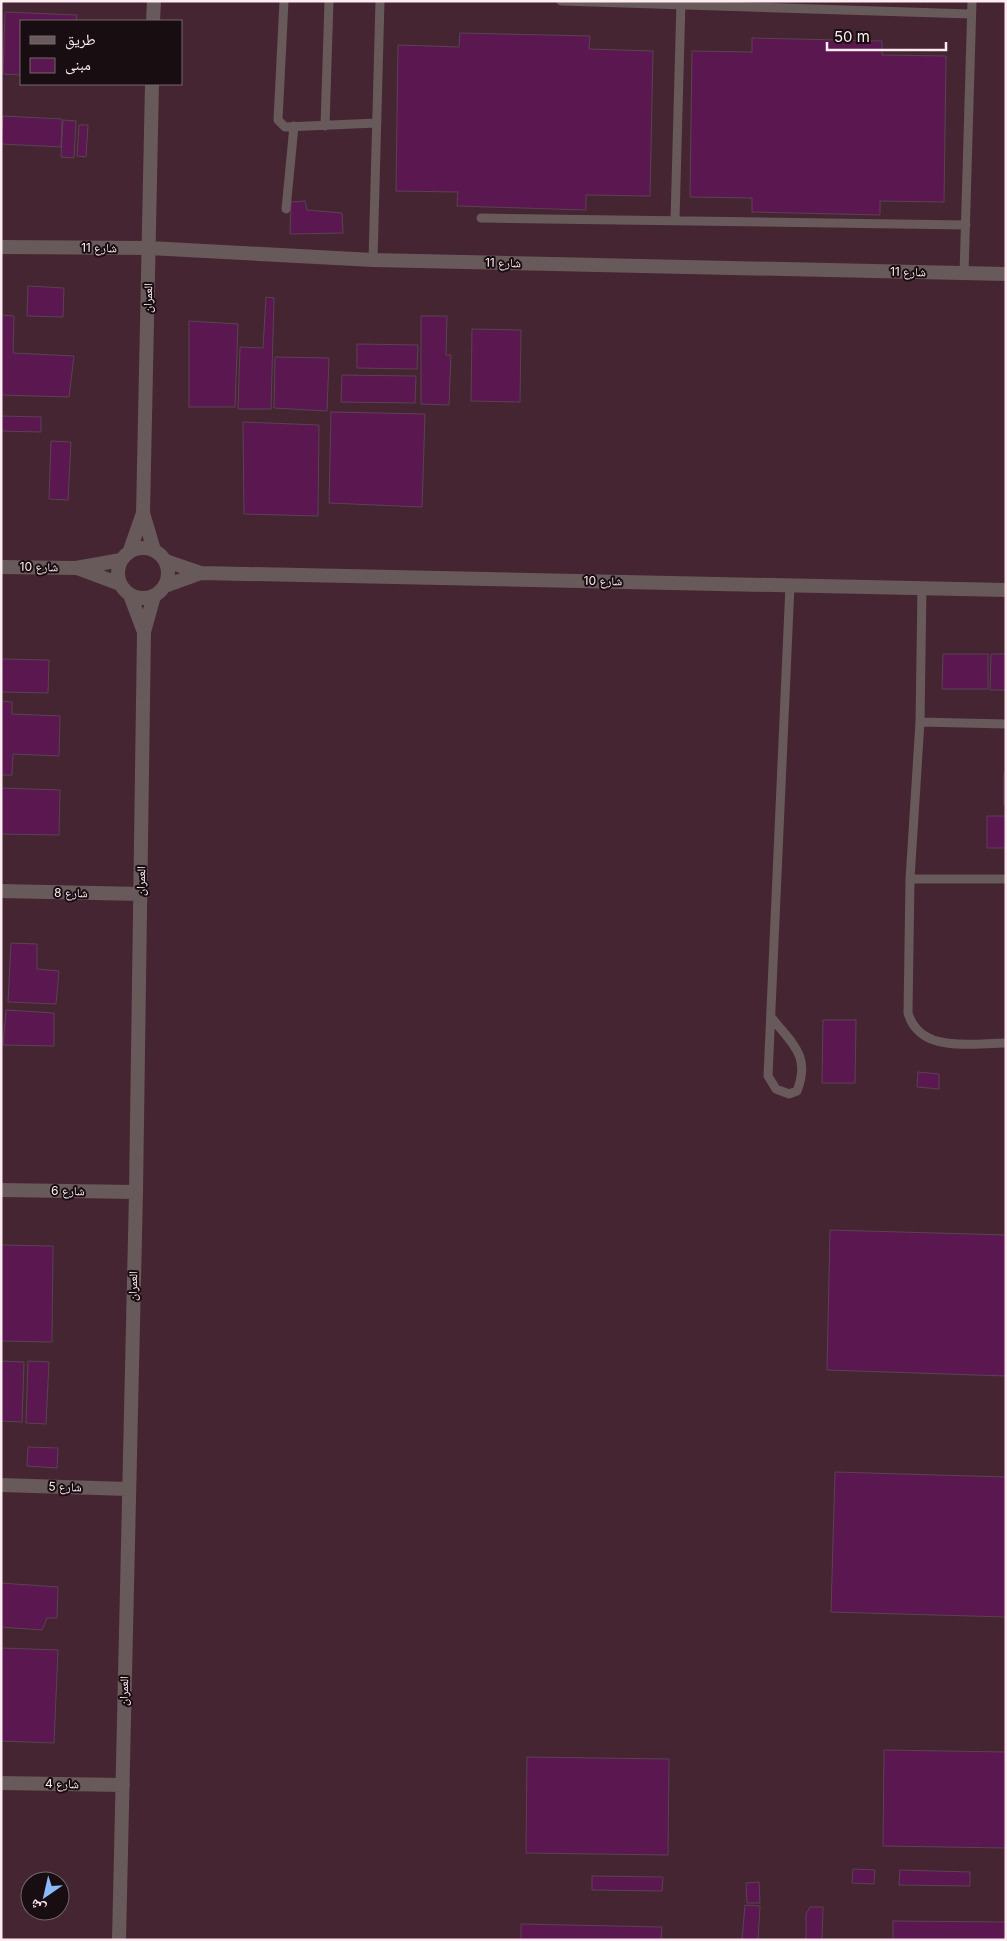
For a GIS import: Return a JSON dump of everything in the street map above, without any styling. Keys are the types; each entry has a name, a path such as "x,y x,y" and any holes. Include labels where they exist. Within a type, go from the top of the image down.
{"street":[{"path":"153,20 154,1"},
{"name":"العمران","path":"152,85 143,513 154,550"},
{"name":"شارع 11","path":"1,247 149,248 373,260 1006,274"},
{"name":"العمران","path":"126,555 143,513"},
{"path":"146,547 154,550 166,560 168,569 165,586 154,596 137,598 125,590 117,572 126,555 146,547"},
{"name":"شارع 10","path":"1,567 76,568 126,555"},
{"name":"شارع 10","path":"166,560 201,573 1006,590"},
{"name":"شارع 10","path":"76,568 125,590"},
{"name":"شارع 10","path":"165,586 201,573"},
{"name":"العمران","path":"125,590 144,632"},
{"name":"العمران","path":"119,1940 136,1192 144,632 154,596"},
{"name":"شارع 8","path":"1,891 141,894"},
{"name":"شارع 6","path":"1,1190 136,1192"},
{"name":"شارع 5","path":"1,1485 128,1489"},
{"name":"شارع 4","path":"1,1783 123,1785"}],"lane":[{"path":"284,1 278,120 285,127 377,123"},
{"path":"325,126 329,1"},
{"path":"373,260 380,1"},
{"path":"561,1 681,3 971,14"},
{"path":"964,274 972,1"},
{"path":"675,220 681,3"},
{"path":"286,209 294,126"},
{"path":"481,218 966,225"},
{"path":"771,1017 802,1057 803,1075 797,1090 789,1094 776,1089 768,1076 790,585"},
{"path":"922,587 920,722 910,879 908,1013 911,1023 922,1035 936,1042 1006,1043"},
{"path":"920,722 1006,724"},
{"path":"910,879 1006,879"}],"shaded area":[{"path":"1,1 1006,1 1006,1940 1,1940"}],"building":[{"path":"5,12 77,15 76,20 20,20 20,75 3,74"},
{"path":"460,33 590,36 589,49 653,51 650,196 586,195 586,210 457,206 458,192 396,191 398,45 459,47"},
{"path":"752,38 882,41 882,55 946,56 944,202 880,201 880,215 752,212 752,198 690,197 692,51 752,52"},
{"path":"3,116 62,119 61,147 1,144"},
{"path":"63,120 76,121 74,158 61,157"},
{"path":"79,125 88,125 86,157 77,156"},
{"path":"305,201 307,210 342,213 343,233 290,234 291,202"},
{"path":"28,286 64,288 63,317 27,316"},
{"path":"266,297 274,298 271,409 238,409 240,347 263,348"},
{"path":"1,315 14,316 13,353 74,356 69,397 1,395"},
{"path":"421,316 447,316 446,355 451,355 449,405 421,404"},
{"path":"189,321 238,324 235,407 189,407"},
{"path":"472,329 521,330 520,402 471,401"},
{"path":"357,344 418,345 417,369 357,368"},
{"path":"275,357 329,358 327,411 274,408"},
{"path":"342,375 416,376 415,403 341,402"},
{"path":"331,412 425,414 422,507 329,503"},
{"path":"1,416 41,417 41,432 1,431"},
{"path":"243,422 319,425 318,516 244,514"},
{"path":"51,441 71,442 68,500 49,499"},
{"path":"943,654 988,654 988,689 942,689"},
{"path":"991,654 1006,654 1006,690 990,690"},
{"path":"1,659 49,660 48,693 1,692"},
{"path":"1,701 12,702 12,714 60,716 59,756 13,754 12,775 1,775"},
{"path":"1004,773 1006,773 1006,805 1004,805"},
{"path":"1,788 60,790 59,835 1,834"},
{"path":"987,816 1006,816 1006,848 987,848"},
{"path":"11,943 37,944 37,969 59,971 56,1004 8,1002"},
{"path":"6,1010 54,1013 54,1046 3,1045"},
{"path":"823,1020 856,1020 855,1083 822,1083"},
{"path":"918,1072 939,1074 939,1089 917,1087"},
{"path":"830,1230 1006,1235 1006,1376 827,1370"},
{"path":"1,1245 53,1246 52,1342 1,1341"},
{"path":"1,1361 24,1362 22,1422 1,1421"},
{"path":"28,1361 49,1362 46,1424 26,1423"},
{"path":"28,1447 58,1448 57,1468 27,1466"},
{"path":"835,1472 1006,1477 1006,1617 831,1612"},
{"path":"1,1583 58,1587 57,1618 47,1618 42,1630 1,1627"},
{"path":"1,1648 58,1650 54,1743 1,1741"},
{"path":"884,1750 1006,1752 1006,1848 883,1846"},
{"path":"527,1757 669,1759 668,1855 526,1853"},
{"path":"853,1869 875,1870 874,1884 852,1883"},
{"path":"900,1870 970,1872 970,1886 899,1885"},
{"path":"592,1876 663,1877 662,1891 592,1890"},
{"path":"759,1882 760,1903 747,1903 746,1883"},
{"path":"745,1905 760,1906 758,1940 742,1940"},
{"path":"810,1907 823,1907 822,1940 806,1940 806,1914"},
{"path":"893,1921 1006,1922 1006,1940 893,1940"},
{"path":"521,1924 662,1927 661,1940 521,1940"}]}
